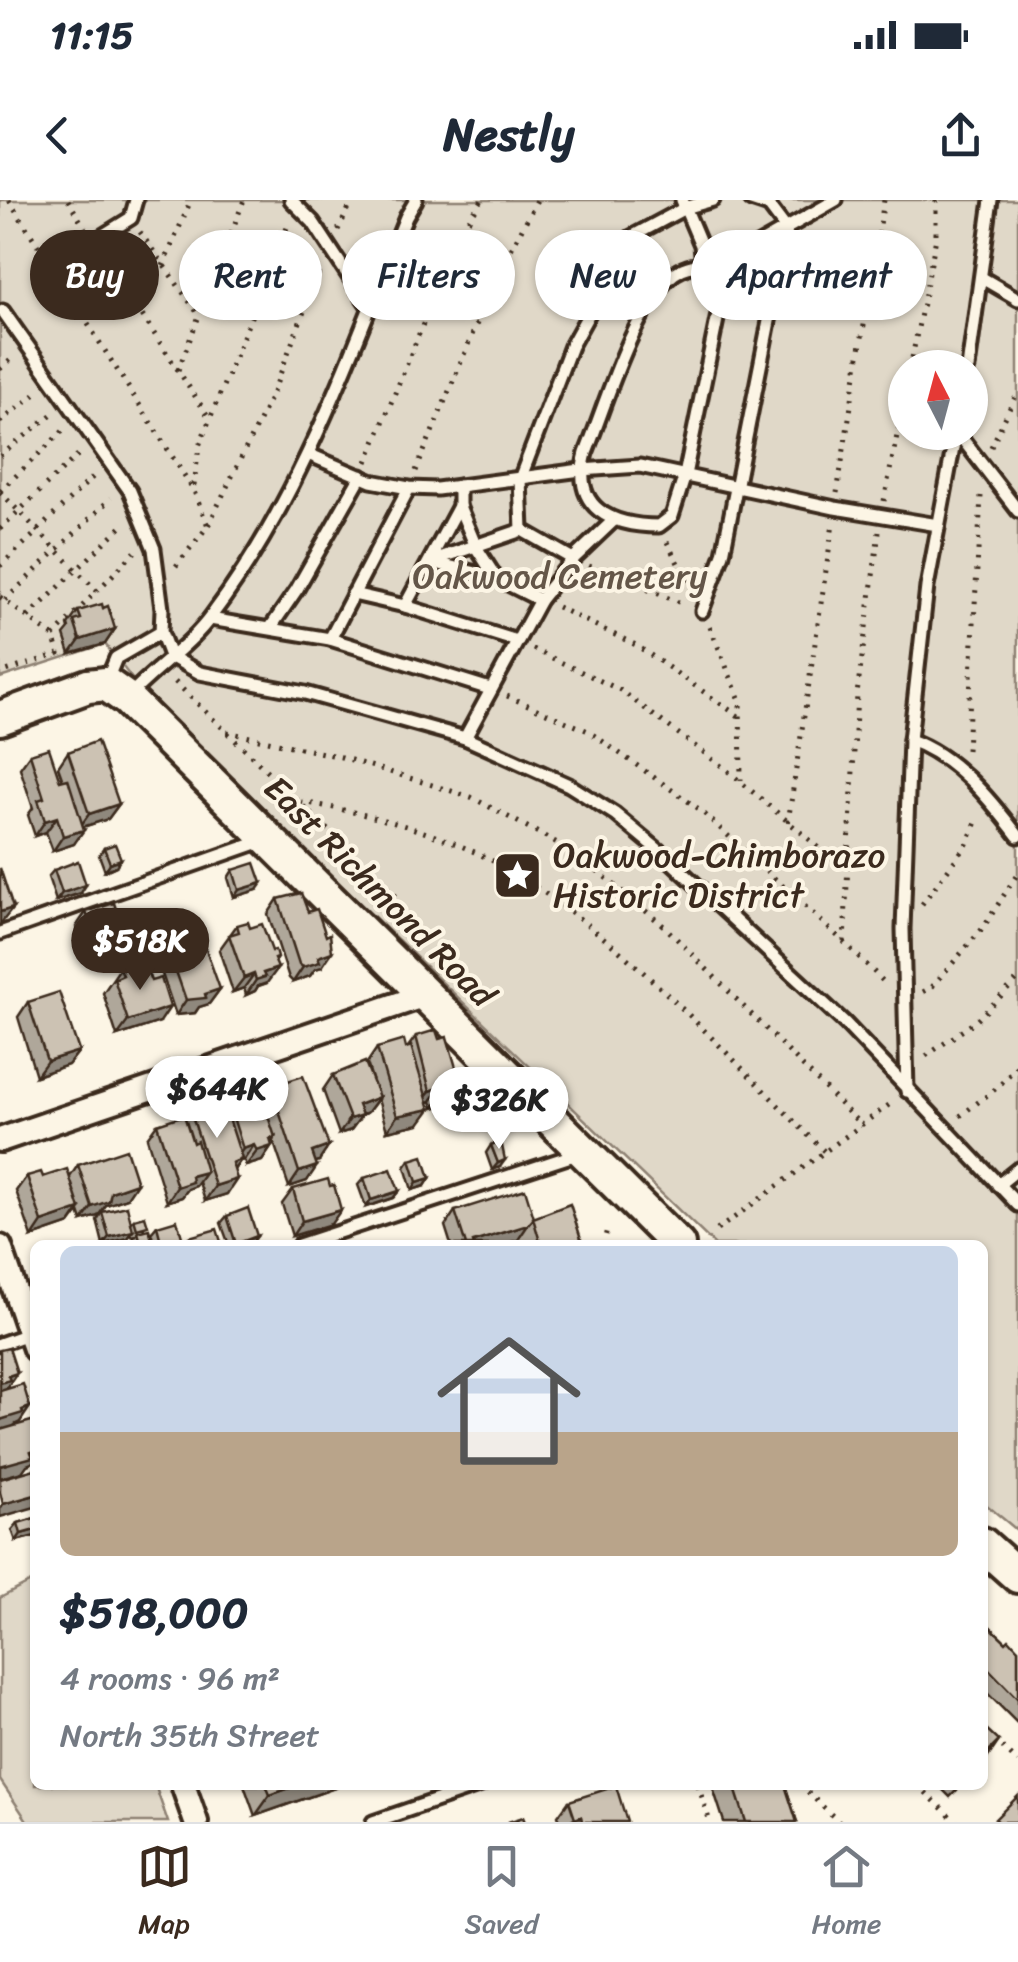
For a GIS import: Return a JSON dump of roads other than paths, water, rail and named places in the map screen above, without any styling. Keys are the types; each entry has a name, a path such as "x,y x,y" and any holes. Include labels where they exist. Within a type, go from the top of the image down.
{"street":[{"path":"0,718 88,686 116,692"},
{"name":"East Richmond Road","path":"116,692 428,994 673,1240"},
{"path":"0,1140 428,994"},
{"path":"0,1247 30,1330"},
{"path":"988,1549 1018,1576"},
{"path":"185,1790 196,1822"}],"lane":[{"path":"112,230 131,218 136,200"},
{"path":"403,230 416,200"},
{"path":"522,530 520,478 571,346 631,237 684,204 713,200"},
{"path":"751,200 769,206 786,230 836,200"},
{"path":"971,350 991,200"},
{"path":"294,203 313,222 342,266"},
{"path":"684,204 695,230"},
{"path":"691,267 667,280 649,306 581,470 585,492 594,508 613,521 659,526 672,516 685,475 717,320"},
{"path":"982,278 1018,299"},
{"path":"1,310 130,491 154,549 161,632 170,656 200,673 305,693 465,738 569,785 664,854 844,1023 1018,1205"},
{"path":"116,692 158,666 210,619 255,554 330,408 364,320"},
{"path":"702,611 724,554 768,320"},
{"path":"907,1091 903,929 910,740 915,677 953,450"},
{"path":"972,450 1018,510"},
{"path":"308,454 361,476 409,488 640,466 938,525"},
{"path":"271,627 361,476"},
{"path":"405,606 458,506 459,486"},
{"path":"330,639 409,488"},
{"path":"458,506 476,547 496,578"},
{"path":"465,738 540,600 572,559 613,521"},
{"path":"431,561 522,530"},
{"path":"522,530 572,559"},
{"path":"431,561 496,578 540,600"},
{"path":"353,594 516,641"},
{"path":"210,619 330,639 490,688"},
{"path":"116,692 116,658 161,632"},
{"path":"910,740 928,746 966,778 1018,836"},
{"path":"0,933 269,838"},
{"path":"313,1240 584,1152"},
{"path":"998,1185 1018,1169"},
{"path":"0,1344 30,1339"},
{"path":"372,1822 466,1790"}],"place":[{"name":"Oakwood-Chimborazo Historic District","path":"518,875"}],"park label":[{"name":"Oakwood Cemetery","path":"560,576"}]}
